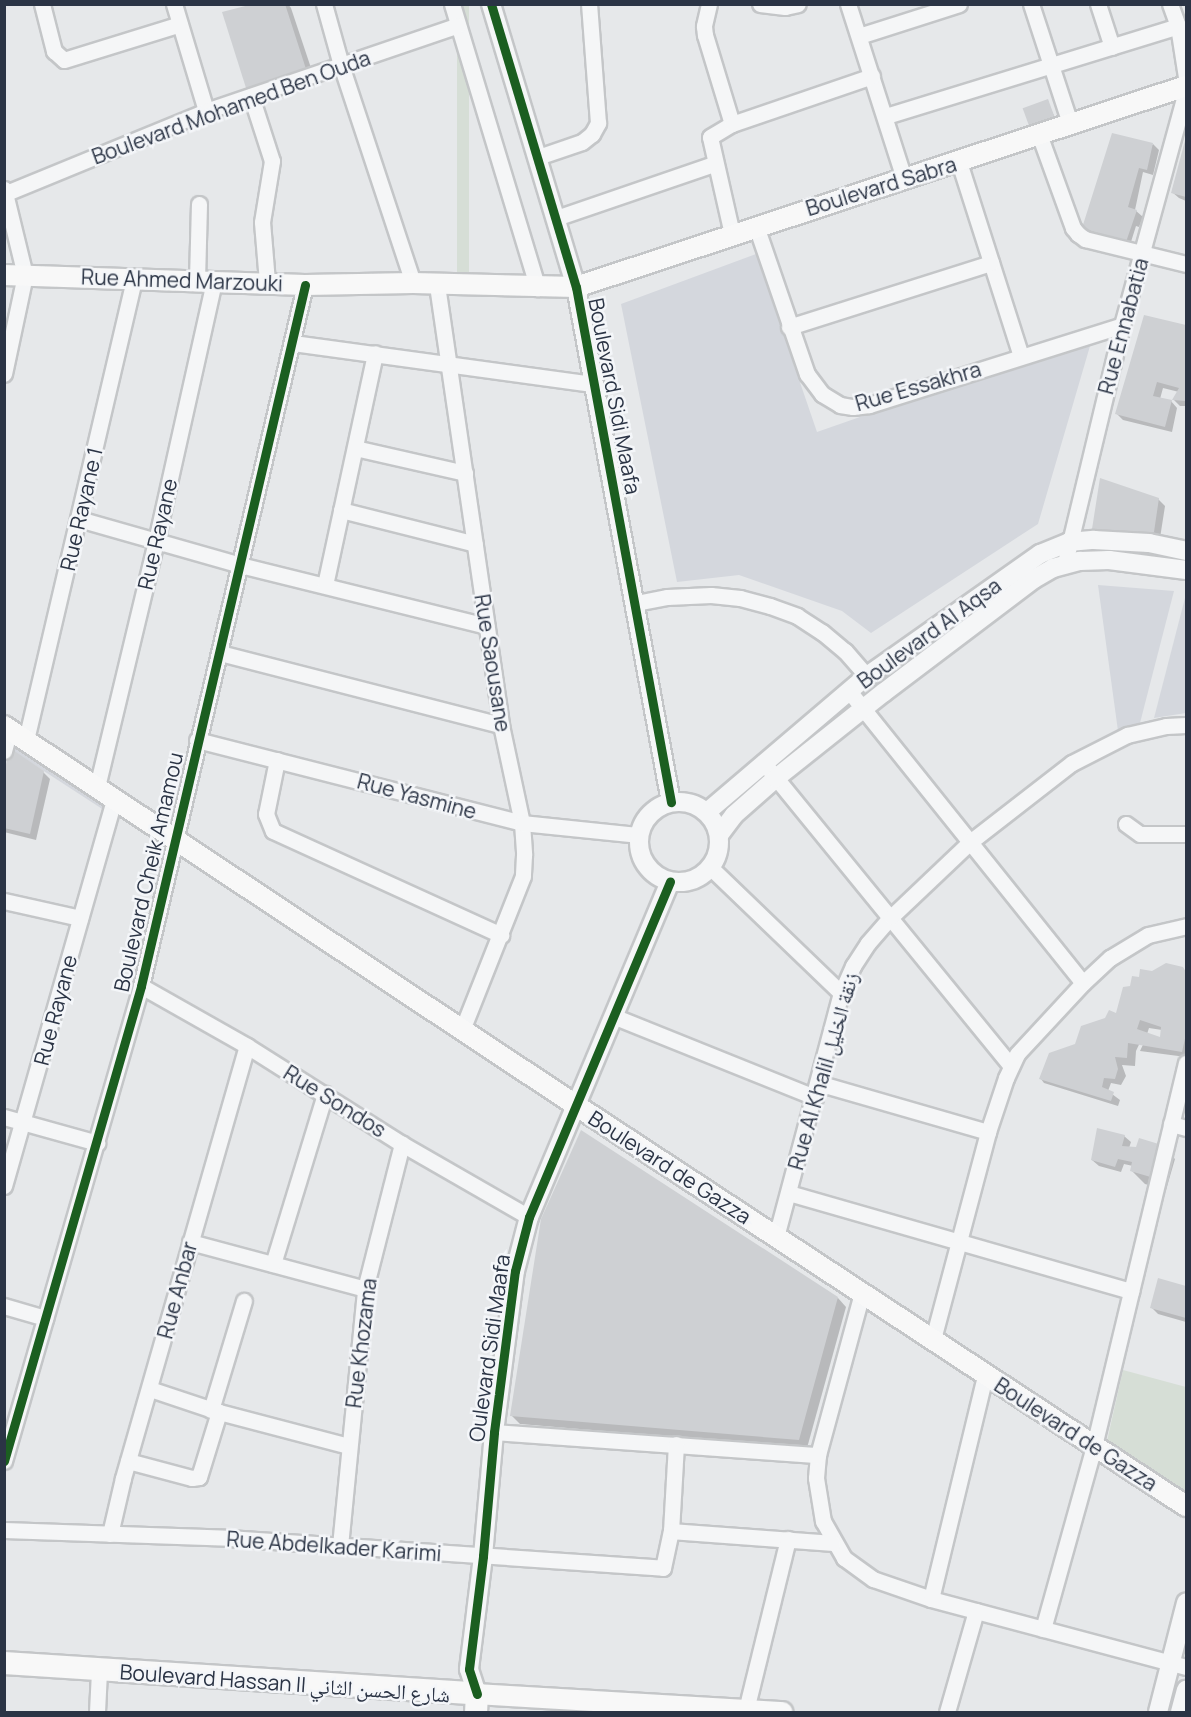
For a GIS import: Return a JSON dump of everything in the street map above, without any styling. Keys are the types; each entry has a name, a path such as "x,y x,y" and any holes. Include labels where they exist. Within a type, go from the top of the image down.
{"main road":[{"name":"Boulevard Sabra","path":"576,287 1186,86"},
{"name":"Rue Ahmed Marzouki","path":"4,275 304,285 412,283 538,288 576,287"},
{"name":"Boulevard de Gazza","path":"13,732 1186,1506"},
{"name":"Boulevard Hassan II شارع الحسن الثاني","path":"4,1663 452,1703 746,1710 782,1713"}],"street":[{"path":"42,4 54,51 64,60 180,24"},
{"path":"174,4 206,111"},
{"path":"324,4 341,65 412,283"},
{"path":"452,4 538,288"},
{"name":"Boulevard Sidi Maafa","path":"491,4 576,287 671,802"},
{"path":"538,156 582,142 592,134 598,123 589,4"},
{"path":"709,4 704,26 705,35 732,124"},
{"path":"760,4 792,6"},
{"path":"848,4 886,116 904,178"},
{"path":"859,36 959,4"},
{"path":"1031,4 1070,123"},
{"path":"1098,4 1112,46"},
{"path":"886,116 1112,46 1178,16 1186,77"},
{"name":"Boulevard Mohamed Ben Ouda","path":"5,192 206,111 458,25"},
{"path":"732,234 714,164 710,137 732,124 872,76"},
{"name":"Rue Ennabatia","path":"1065,563 1122,325 1186,91"},
{"path":"251,96 272,160 262,222 267,282"},
{"path":"1039,134 1078,234 1085,239 1186,264"},
{"path":"959,162 1021,356"},
{"path":"556,218 714,164"},
{"path":"4,375 25,275 5,192"},
{"name":"Rue Rayane","path":"97,787 156,541 206,280 199,204"},
{"name":"Rue Essakhra","path":"756,226 789,327 811,381 833,402 848,407 869,405 1122,325"},
{"path":"789,327 991,263"},
{"name":"Rue Rayane 1","path":"4,752 13,732 79,519 134,278"},
{"name":"Boulevard Cheik Amamou","path":"4,1461 141,986 304,285"},
{"name":"Rue Saousane","path":"436,285 501,725 522,823 523,876 462,1030"},
{"path":"292,343 594,384"},
{"path":"325,585 375,353"},
{"path":"355,448 465,473"},
{"path":"341,510 475,544"},
{"path":"79,519 240,565 487,626"},
{"name":"Boulevard Al Aqsa","path":"707,812 763,762 867,676 1027,562 1069,542 1130,541 1186,551"},
{"path":"719,835 707,812 687,802 671,802 652,811 643,822 639,835 639,847 645,864 658,877 670,881 692,880 710,867 717,855 719,835 734,815 776,778 1034,579 1065,563 1126,560 1186,570"},
{"path":"636,603 667,597 711,595 740,598 770,606 797,616 822,632 867,676"},
{"path":"220,653 501,725"},
{"path":"849,691 1083,983"},
{"name":"Rue Al Khalil زنقة الخليل","path":"776,1237 841,993 860,954 891,917 970,842 1064,768 1093,750 1126,735 1166,726 1186,725"},
{"name":"Rue Yasmine","path":"197,740 522,823 639,835"},
{"path":"277,759 266,814 273,831 501,935"},
{"path":"763,762 1011,1066"},
{"name":"Rue Rayane","path":"4,1186 114,799"},
{"path":"1126,824 1140,834 1186,834"},
{"path":"710,867 841,993"},
{"name":"Oulevard Sidi Maafa","path":"469,1669 483,1556 494,1432 515,1271 529,1217 670,881"},
{"path":"4,901 80,918"},
{"path":"933,1339 988,1132 1011,1066 1031,1037 1110,958 1148,935 1186,926"},
{"name":"Rue Sondos","path":"141,986 247,1046 402,1144 529,1217"},
{"path":"613,1016 817,1090 988,1132"},
{"name":"Rue Anbar","path":"110,1534 128,1461 247,1046"},
{"path":"1043,1629 1094,1446 1186,1063"},
{"path":"273,1264 325,1094"},
{"path":"4,1117 97,1143"},
{"path":"1171,1124 1186,1128"},
{"name":"Rue Khozama","path":"340,1546 365,1289 402,1144"},
{"path":"789,1193 1131,1291"},
{"path":"190,1242 365,1289"},
{"path":"862,1293 818,1455 816,1478 819,1504 833,1543 844,1558 860,1572 931,1599 1178,1665"},
{"path":"128,1461 192,1478 199,1477 244,1301"},
{"path":"4,1306 45,1318"},
{"path":"931,1599 986,1375"},
{"path":"150,1389 215,1411 349,1446"},
{"path":"494,1432 818,1455"},
{"path":"676,1444 671,1531 833,1543"},
{"name":"Rue Abdelkader Karimi","path":"4,1530 340,1546 663,1568 671,1531"},
{"path":"746,1710 788,1539"},
{"path":"1158,1713 1178,1665 1186,1603"},
{"path":"947,1713 976,1611"},
{"path":"469,1669 476,1703"},
{"path":"452,1703 469,1669"},
{"path":"97,1713 99,1671"},
{"path":"1180,1713 1186,1690"}],"shaded area":[{"path":"457,5 469,5 469,283 457,283"},
{"path":"756,254 817,432 966,380 1090,346 1038,524 871,633 842,611 739,575 677,582 621,304"},
{"path":"1098,585 1174,591 1140,723 1118,731"},
{"path":"1186,594 1186,713 1154,718"},
{"path":"12,736 108,799 102,809 5,746"},
{"path":"1123,1370 1186,1387 1186,1493 1107,1441"}],"building":[{"path":"253,4 285,4 306,69 246,88 222,12"},
{"path":"1048,99 1055,118 1029,127 1023,108"},
{"path":"1112,133 1153,143 1147,170 1139,168 1128,207 1137,210 1126,242 1082,228"},
{"path":"1186,137 1186,197 1171,193"},
{"path":"1144,315 1186,325 1186,401 1172,400 1165,427 1115,414","holes":["1157,382 1179,388 1172,400 1153,396"]},
{"path":"1100,478 1159,498 1154,532 1131,538 1092,529"},
{"path":"10,748 44,771 30,834 4,828 4,772"},
{"path":"1166,963 1183,967 1186,972 1186,1034 1182,1052 1128,1043 1127,1058 1115,1057 1118,1069 1115,1079 1104,1078 1102,1087 1114,1092 1111,1101 1039,1079 1049,1053 1075,1044 1081,1026 1105,1018 1109,1010 1116,1013 1123,987 1130,986 1132,976 1139,977 1140,969 1152,971","holes":["1140,1020 1161,1027 1160,1037 1137,1029"]},
{"path":"1097,1128 1125,1135 1122,1146 1136,1147 1139,1138 1162,1145 1154,1178 1130,1171 1132,1162 1118,1159 1115,1167 1091,1160"},
{"path":"581,1130 838,1297 799,1440 510,1416 541,1219"},
{"path":"1158,1278 1186,1286 1186,1318 1150,1308"}],"cycle path":[{"path":"491,4 576,287 671,802"},
{"path":"4,1461 141,986 305,285"},
{"path":"477,1694 469,1669 483,1556 494,1432 515,1271 529,1217 670,881"}]}
